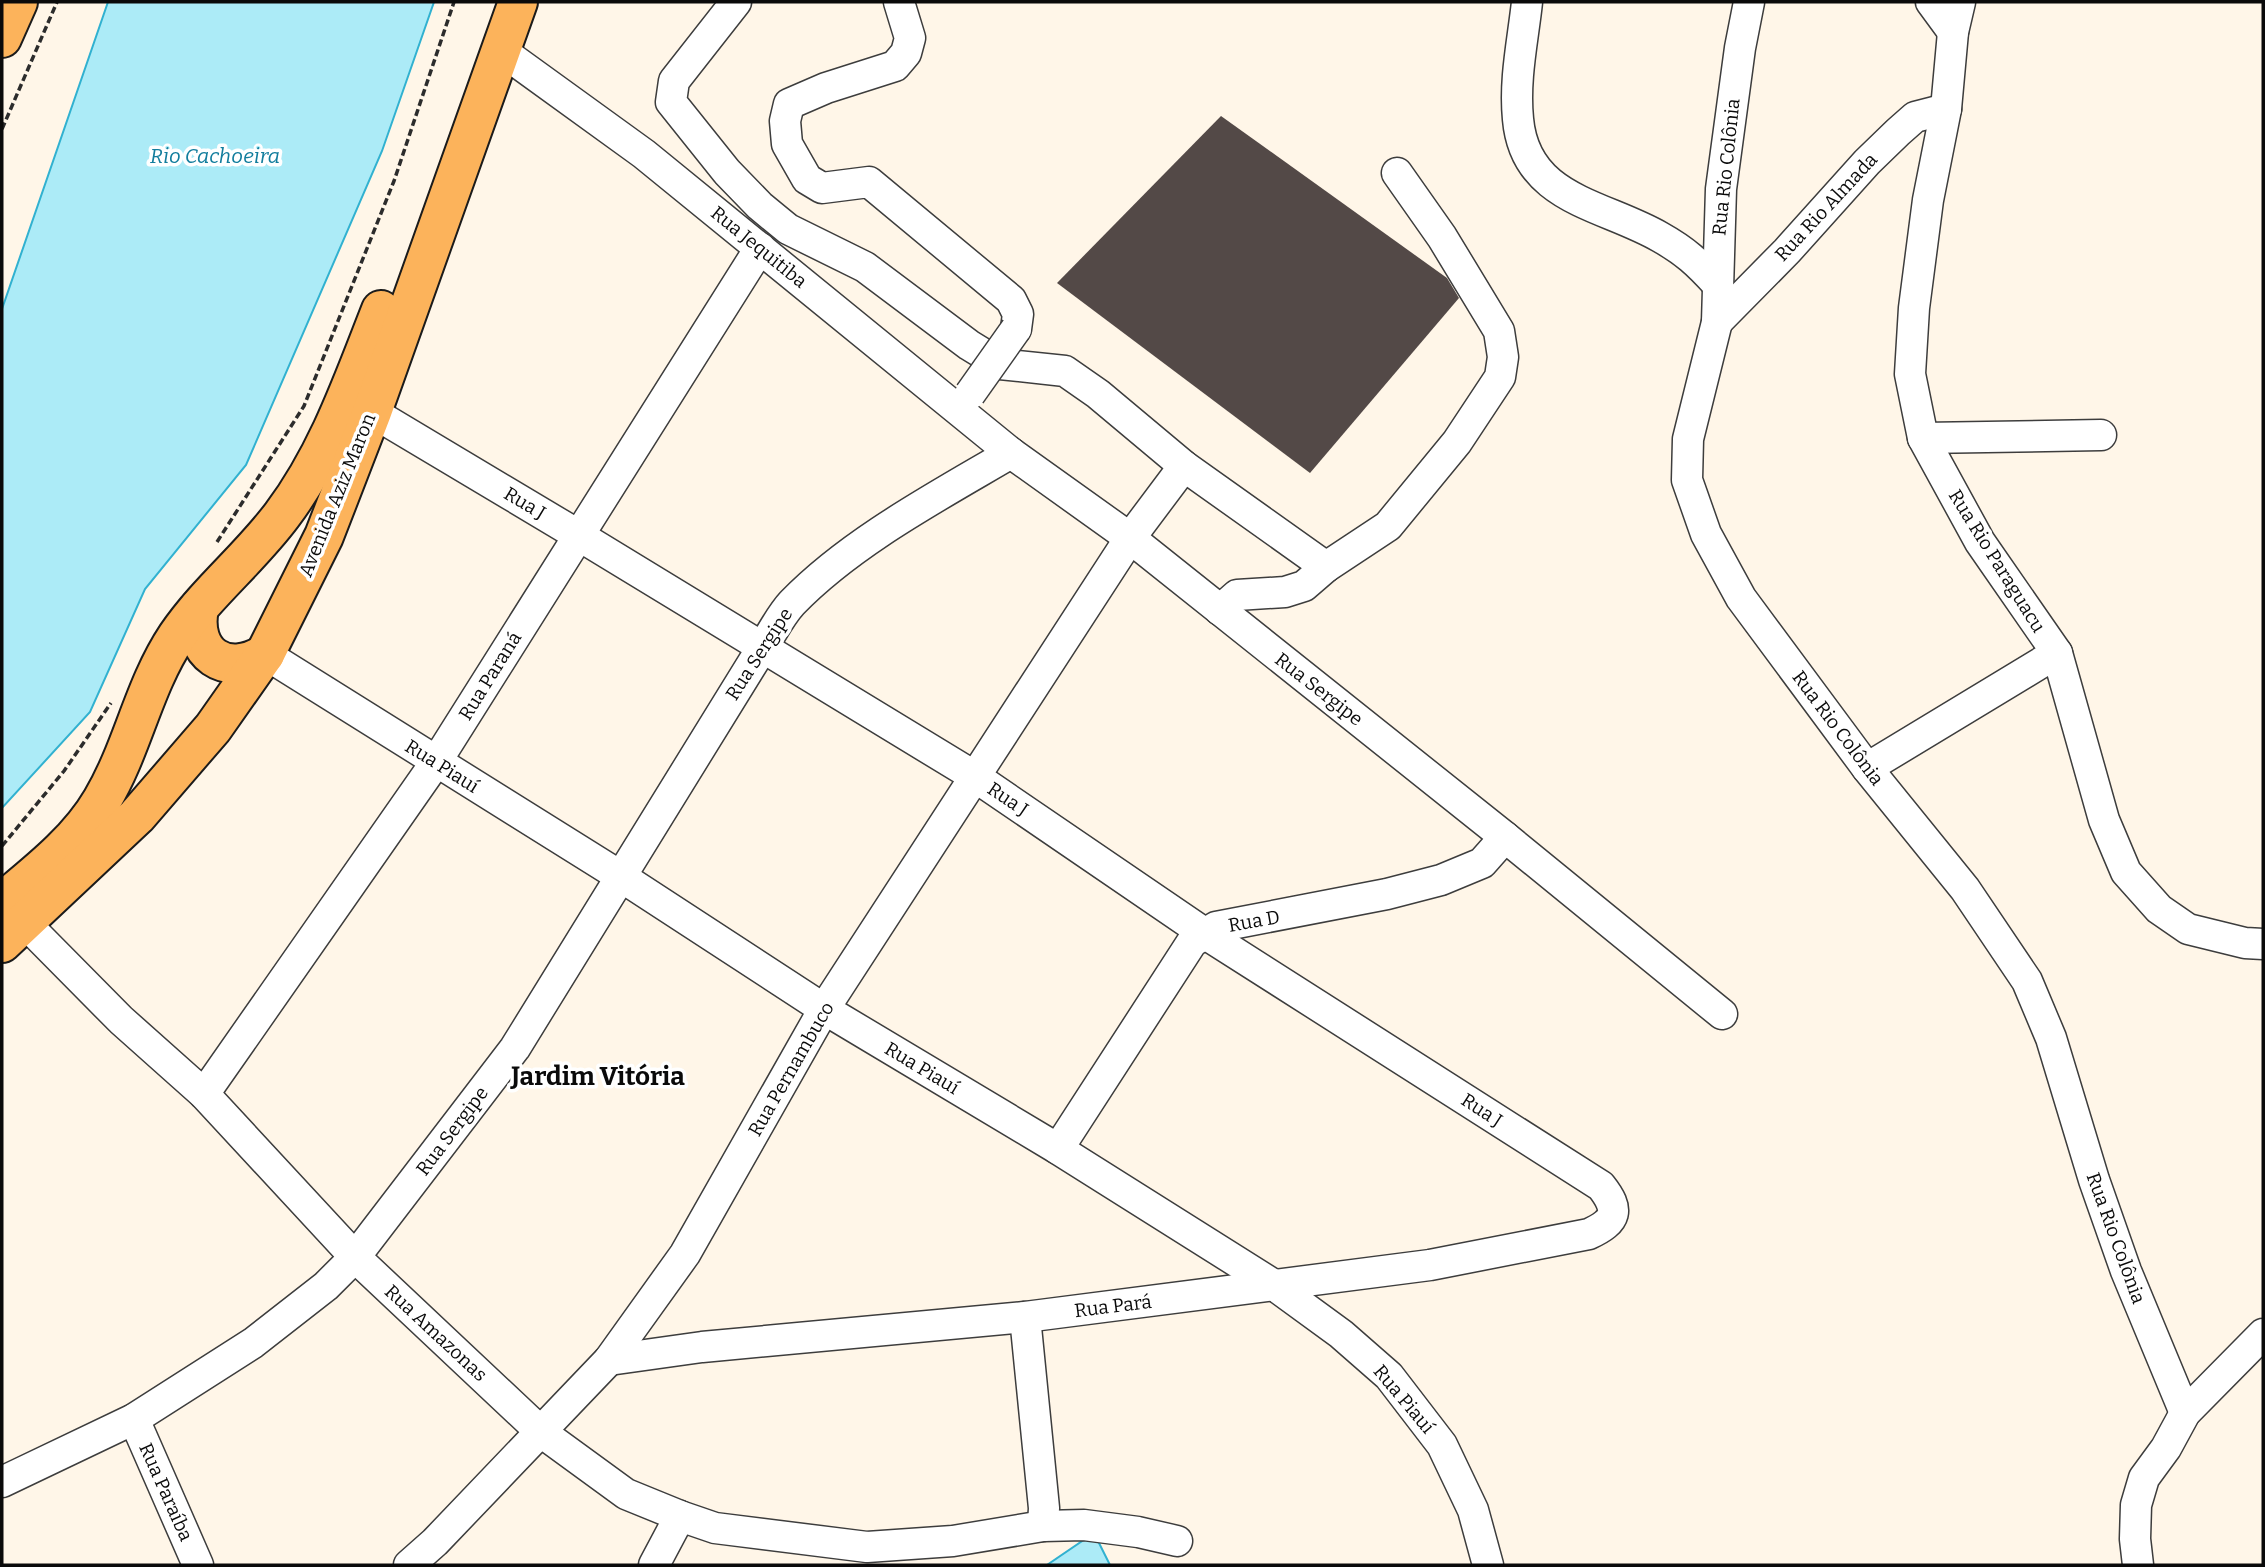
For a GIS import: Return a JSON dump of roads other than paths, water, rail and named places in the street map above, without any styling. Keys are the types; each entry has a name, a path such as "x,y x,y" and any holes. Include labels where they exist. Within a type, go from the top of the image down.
{"main road":[{"path":"2,38 18,2"},
{"name":"Avenida Aziz Maron","path":"9,922 51,861 102,802 156,673 177,636 281,516 321,453 399,267 491,2"},
{"name":"Avenida Aziz Maron","path":"9,922 137,816 213,728 265,653 324,536 372,412 499,49 518,2"},
{"path":"199,608 196,624 199,639 207,652 220,662 236,665 252,662 265,653"}],"street":[{"path":"736,2 674,81 671,95 675,110 727,172 760,206 788,229 864,268 986,356 1007,366 1065,371 1098,394 1184,466 1326,567"},
{"path":"899,2 910,38 906,53 895,66 826,88 789,104 785,121 787,144 807,179 822,188 869,182 1011,300 1018,314 1016,329 963,402"},
{"path":"1527,2 1519,58 1518,119 1523,143 1532,164 1548,183 1574,199 1659,236 1695,259 1717,284"},
{"name":"Rua Rio Colônia","path":"1749,2 1721,189 1717,322 1688,439 1687,480 1706,534 1741,598 1867,768 1965,889 2027,981 2052,1038 2094,1180 2126,1271 2185,1413"},
{"path":"1931,2 1953,32"},
{"name":"Rua Rio Paraguacu","path":"1960,2 1953,32 1946,109 1928,200 1914,308 1910,374 1923,438 1980,542 2057,653 2104,820 2126,872 2159,909 2188,929 2245,943 2263,944"},
{"name":"Rua Jequitiba","path":"499,49 644,154 760,248 963,402 1011,453"},
{"name":"Rua Rio Almada","path":"1717,322 1898,132 1915,117 1946,109"},
{"path":"1220,610 1237,596 1285,592 1304,586 1326,567 1388,526 1457,442 1500,377 1503,356 1499,331 1443,237 1397,173"},
{"name":"Rua Paraná","path":"204,1094 436,762 760,248"},
{"name":"Rua J","path":"372,412 974,776 1204,933 1601,1186 1612,1200 1611,1219"},
{"path":"1923,438 2101,435"},
{"name":"Rua Sergipe","path":"2,1482 134,1419 253,1343 326,1286 355,1257 515,1048 791,605 827,572 903,518 1011,453 1130,538 1722,1013"},
{"name":"Rua Pernambuco","path":"409,1565 435,1542 609,1360 685,1254 824,1009 1130,538 1184,466"},
{"name":"Rua Piauí","path":"265,653 620,876 824,1009 1058,1149 1274,1285 1341,1334 1389,1376 1442,1445 1473,1510 1488,1565"},
{"path":"1867,768 2057,653"},
{"name":"Rua D","path":"1058,1149 1192,942 1204,933 1216,927 1387,894 1441,880 1482,863 1505,837"},
{"name":"Rua Amazonas","path":"9,922 204,1094 355,1257 541,1432 626,1494 715,1528 860,1556 953,1553 1042,1526 1084,1525 1138,1532 1177,1541"},
{"name":"Rua Pará","path":"609,1360 702,1347 1026,1317 1457,1260 1589,1234 1603,1227 1611,1219"},
{"path":"1026,1317 1044,1508 1042,1526"},
{"path":"2138,1565 2135,1539 2136,1505 2144,1478 2166,1448 2185,1413 2263,1334"},
{"name":"Rua Paraíba","path":"134,1419 198,1565"},
{"path":"654,1565 680,1516"}],"water":[{"name":"Rio Cachoeira","path":"108,2 434,2 382,151 246,465 145,589 90,712 2,808 2,309"},
{"path":"1094,1533 1110,1565 1047,1565"}],"district":[{"name":"Jardim Vitória","path":"598,1076"}]}
